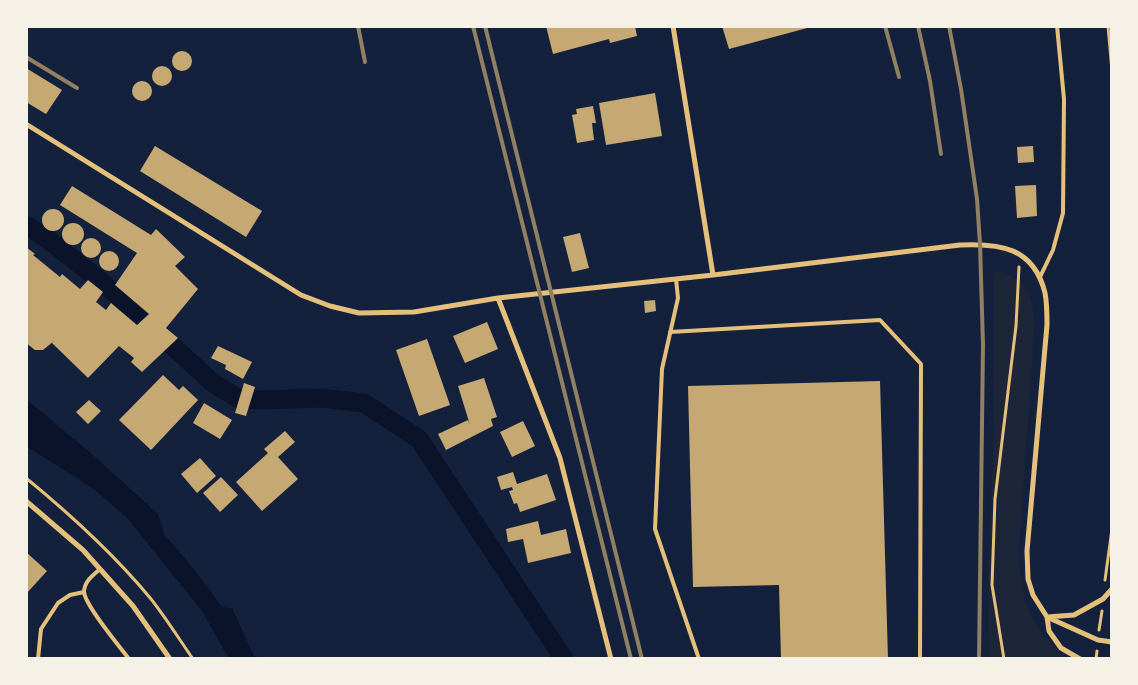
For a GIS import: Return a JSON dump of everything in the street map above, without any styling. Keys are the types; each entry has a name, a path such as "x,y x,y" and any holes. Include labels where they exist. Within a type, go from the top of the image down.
{"street":[{"path":"673,26 714,275"},
{"path":"26,124 301,295 330,306 359,313 414,312 498,298 714,275 960,245 996,245 1020,254 1040,278 1045,295 1047,324 1027,550 1028,579 1033,594 1047,616 1049,631 1061,648 1080,659"},
{"path":"498,298 560,458 611,659"},
{"path":"26,501 83,550 133,606 170,659"},
{"path":"1047,616 1074,615 1103,599 1112,589"},
{"path":"1047,616 1098,640 1112,642"}],"lane":[{"path":"1040,278 1053,250 1063,213 1064,99 1057,26"},
{"path":"676,279 678,298 662,368 655,530 699,659"},
{"path":"670,332 880,320 920,364 920,659"},
{"path":"100,569 87,582 84,592 88,604 130,659"},
{"path":"38,659 42,629 58,603 70,595 84,592"}],"path":[{"path":"1108,26 1112,71"},
{"path":"1004,659 992,585 995,499 1016,326 1020,254"},
{"path":"26,478 72,516 119,564 151,599 193,659"},
{"path":"1104,582 1112,529"},
{"path":"1099,633 1102,612"},
{"path":"1096,659 1097,651"}],"shaded area":[{"path":"994,271 1021,282 1029,293 1035,321 1019,547 1022,586 1030,615 1035,624 1046,638 1068,659 989,659 988,587 994,422"},
{"path":"26,399 93,455 158,514 164,534 194,569 222,607 232,608 254,656 265,659 229,659 202,611 127,518 94,489 26,446"}],"building":[{"path":"546,26 635,26 637,36 610,43 609,39 553,54"},
{"path":"722,26 811,26 811,27 729,49"},
{"path":"182,51 189,54 192,61 189,68 182,71 175,68 172,61 175,54"},
{"path":"162,66 169,69 172,76 169,83 162,86 155,83 152,76 155,69"},
{"path":"26,68 62,90 46,114 26,102"},
{"path":"142,81 149,84 152,91 149,98 142,101 135,98 132,91 135,84"},
{"path":"655,93 662,136 606,145 599,103"},
{"path":"593,106 596,123 592,123 594,140 577,143 572,115 577,114 576,109"},
{"path":"155,146 262,211 246,237 140,171"},
{"path":"1033,146 1034,162 1018,163 1017,147"},
{"path":"1036,185 1037,216 1017,218 1015,186"},
{"path":"72,186 151,235 156,229 185,257 175,266 198,289 166,328 178,338 142,372 131,362 134,358 119,346 88,378 52,343 54,341 43,350 35,350 26,343 26,247 60,277 62,274 80,289 88,280 103,292 96,302 106,310 111,303 137,325 149,314 115,285 137,253 60,205"},
{"path":"53,209 61,212 64,220 61,228 53,231 45,228 42,220 45,212"},
{"path":"73,223 81,226 84,234 81,242 73,245 65,242 62,234 65,226"},
{"path":"580,233 589,268 572,272 563,237"},
{"path":"91,238 98,241 101,248 98,255 91,258 84,255 81,248 84,241"},
{"path":"105,251 113,251 119,257 119,265 113,271 105,271 99,265 99,257"},
{"path":"655,300 656,311 645,313 644,301"},
{"path":"487,322 498,349 465,363 453,336"},
{"path":"427,339 450,405 419,416 396,350"},
{"path":"218,346 252,362 243,379 225,369 226,365 211,358"},
{"path":"163,375 179,390 183,386 198,400 151,450 119,420"},
{"path":"484,378 497,417 491,419 493,426 446,450 438,434 468,420 470,425 458,386"},
{"path":"880,381 888,659 781,659 779,585 693,587 688,386"},
{"path":"244,383 255,387 246,416 235,413"},
{"path":"89,400 101,411 88,424 76,412"},
{"path":"204,403 232,420 220,439 193,423"},
{"path":"523,421 535,446 512,457 500,432"},
{"path":"285,431 295,442 278,457 298,479 262,511 236,482 268,453 264,449"},
{"path":"200,458 216,476 197,493 181,474"},
{"path":"513,472 517,484 547,474 556,500 520,512 517,503 514,504 509,491 513,490 512,487 501,490 497,477"},
{"path":"221,477 238,495 220,512 203,493"},
{"path":"538,521 541,535 566,529 571,553 528,563 523,539 508,542 506,529"},
{"path":"26,552 47,571 26,594"}],"waterway":[{"path":"26,225 49,240 108,287 213,383 237,398 259,400 322,398 364,403 419,439 564,659"}],"railway":[{"path":"358,26 365,62"},
{"path":"473,26 631,659"},
{"path":"485,26 642,659"},
{"path":"885,26 899,77"},
{"path":"918,26 930,81 941,154"},
{"path":"949,26 961,89 977,199 980,244 983,345 979,659"},
{"path":"26,57 77,88"}]}
